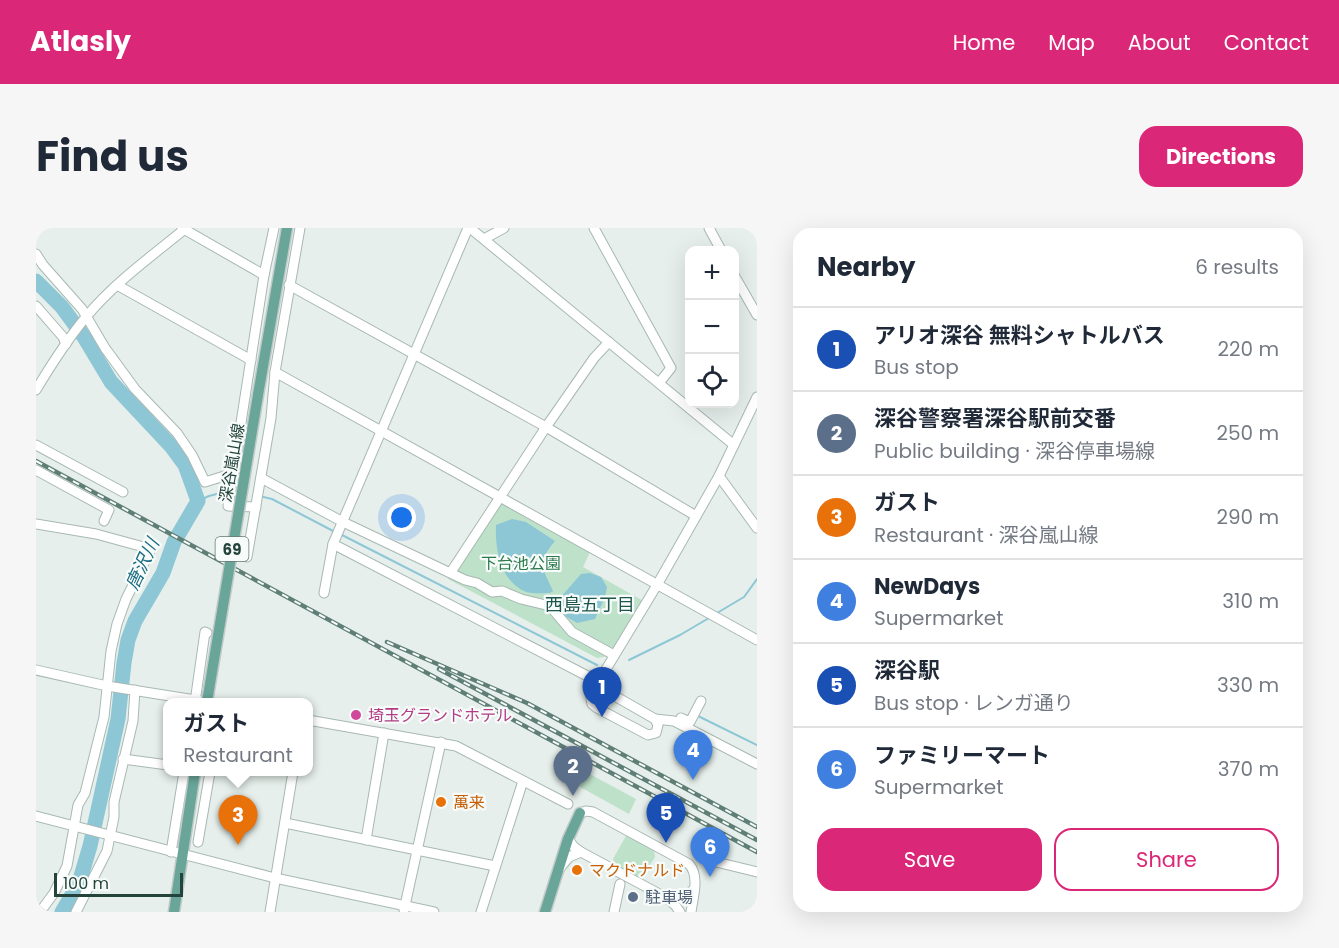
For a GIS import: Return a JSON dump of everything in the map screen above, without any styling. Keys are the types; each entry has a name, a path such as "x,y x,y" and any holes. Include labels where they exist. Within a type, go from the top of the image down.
{"main road":[{"name":"深谷嵐山線","path":"208,698 286,228"},
{"path":"174,912 194,776"},
{"path":"545,912 568,839 580,813"}],"street":[{"path":"255,507 228,506 264,275 274,228"},
{"path":"247,557 300,228"},
{"path":"324,593 333,543 469,228 734,445"},
{"path":"484,239 504,228"},
{"path":"594,228 671,368 659,383"},
{"path":"709,228 719,246"},
{"path":"36,390 84,320 117,285 184,229 264,275"},
{"path":"36,254 82,309 84,320 135,389 177,433 192,455 205,482 234,473"},
{"path":"739,282 757,315"},
{"path":"117,285 251,360"},
{"path":"289,285 546,427 696,516"},
{"path":"748,299 757,294"},
{"path":"36,306 67,342"},
{"path":"451,572 546,427 594,358 609,342"},
{"path":"36,368 46,373"},
{"path":"275,372 757,640"},
{"path":"592,704 591,695 719,476 757,397"},
{"path":"244,407 271,418"},
{"path":"36,445 123,492"},
{"path":"36,470 109,510 104,521"},
{"path":"719,476 757,528"},
{"path":"261,478 343,522 492,592 502,591 521,600 550,606 572,632 615,655"},
{"path":"36,524 96,534 151,549 126,599 117,624 111,651 109,687 104,717 85,793 78,805 64,874 40,912"},
{"path":"333,543 601,678 608,693 655,719 674,721 757,764"},
{"path":"195,698 205,632 207,633"},
{"path":"36,670 109,687 178,698"},
{"path":"76,912 103,861 135,709 134,690"},
{"path":"592,704 601,695 608,693"},
{"path":"684,727 688,724 680,720 681,718 690,722 700,701"},
{"path":"592,704 648,735 654,735 657,731 673,726 684,727"},
{"path":"655,719 658,725 657,731"},
{"path":"313,721 441,742 465,749 568,804"},
{"path":"366,840 384,733"},
{"path":"404,909 441,742"},
{"path":"123,759 163,764"},
{"path":"171,852 183,776"},
{"path":"198,842 209,776"},
{"path":"270,912 292,776"},
{"path":"480,912 523,781"},
{"path":"580,813 593,812 689,864 694,872 691,912"},
{"path":"36,816 275,878 404,909 434,912"},
{"path":"285,823 495,867"},
{"path":"568,839 581,852 665,897 680,912"},
{"path":"559,868 569,857 581,852"},
{"path":"712,861 757,872"},
{"path":"614,912 620,884"},
{"path":"665,897 685,898 694,889"}],"green space":[{"name":"下台池公園","path":"502,497 592,548 583,567 647,603 614,655 597,658 448,579 453,568"},
{"path":"573,765 636,799 629,814 573,783 576,777 570,773"},
{"path":"627,834 654,850 655,857 641,879 616,867 613,859"}],"water":[{"path":"512,519 526,522 555,541 543,560 544,570 553,591 550,593 526,592 517,587 505,573 498,554 496,525"},
{"path":"590,573 601,577 607,587 605,597 595,619 577,623 560,613 554,605 581,574"}],"waterway":[{"name":"唐沢川","path":"36,281 62,307 84,337 111,382 171,446 185,465 198,501 174,542 163,573 135,621 128,640 118,719 90,846 79,883 62,912"},
{"path":"198,501 228,491"},
{"path":"259,496 272,499 335,532"},
{"path":"340,534 597,665"},
{"path":"717,613 744,597 757,579"},
{"path":"629,660 709,618"},
{"path":"698,716 757,745"}],"railway":[{"path":"36,461 757,852"},
{"path":"387,642 527,703 757,827"},
{"path":"439,669 757,840"}],"place":[{"name":"埼玉グランドホテル","path":"356,715"},
{"name":"アリオ深谷 無料シャトルバス","path":"602,717"},
{"name":"NewDays","path":"693,780"},
{"name":"深谷警察署深谷駅前交番","path":"573,796"},
{"name":"萬来","path":"441,802"},
{"name":"深谷駅","path":"666,843"},
{"name":"ガスト","path":"238,845"},
{"name":"マクドナルド","path":"577,870"},
{"name":"ファミリーマート","path":"710,877"},
{"name":"駐車場","path":"633,897"}],"district":[{"name":"西島五丁目","path":"590,604"}]}
